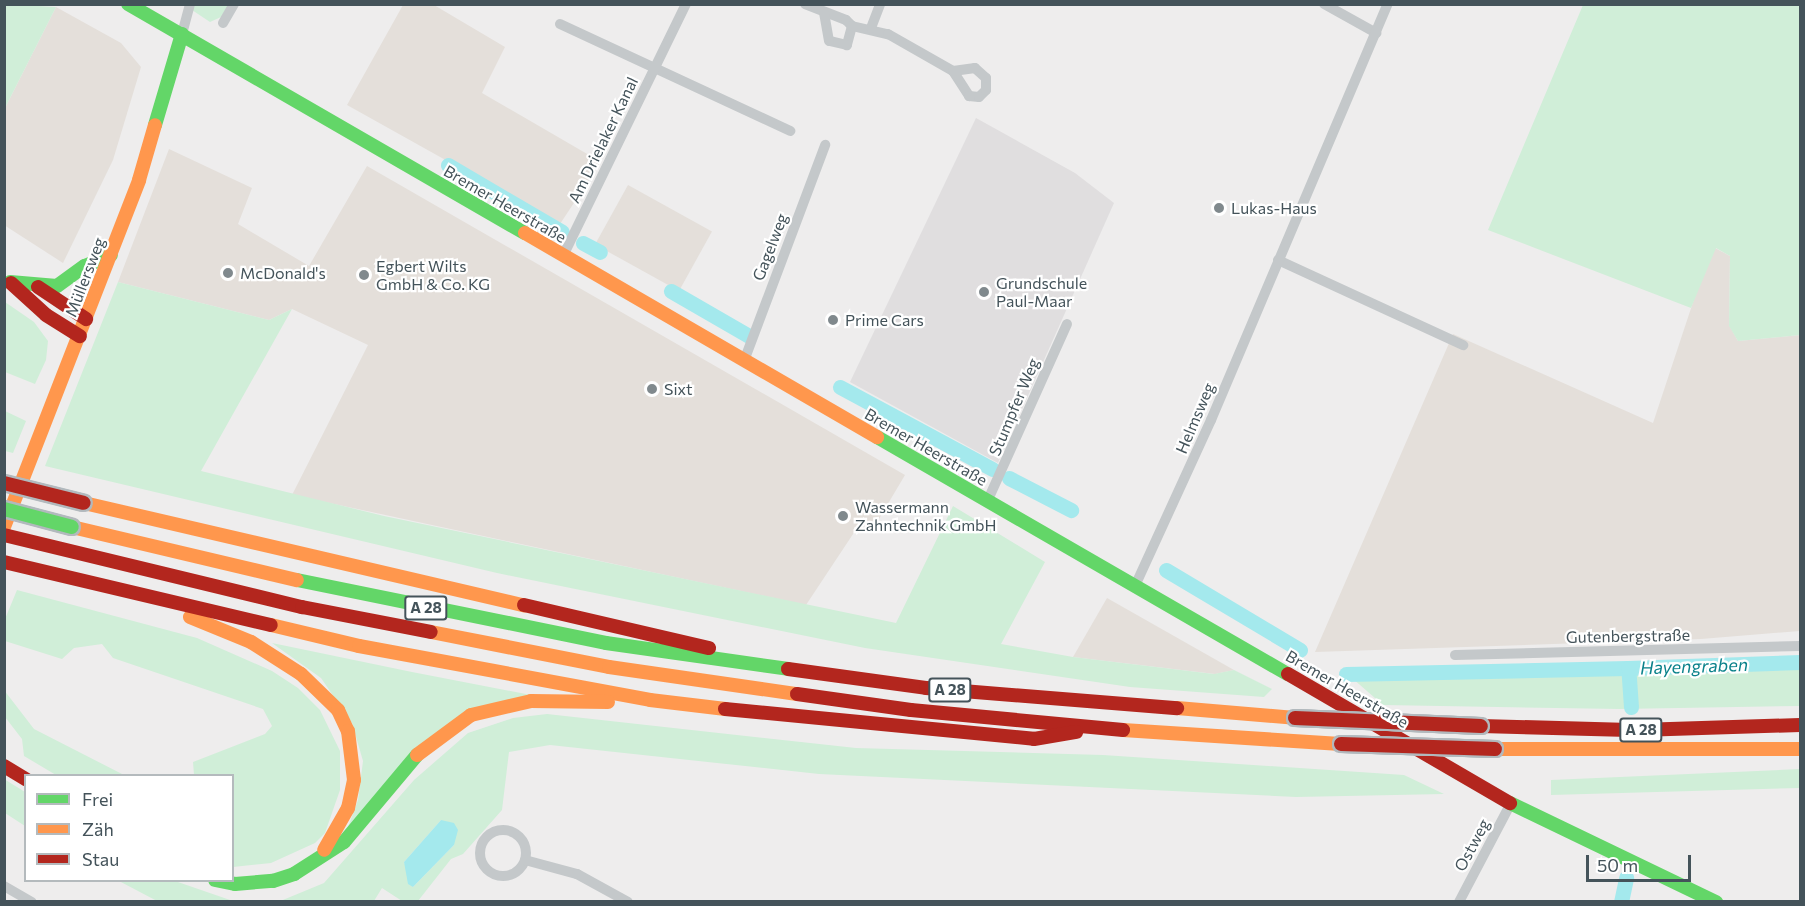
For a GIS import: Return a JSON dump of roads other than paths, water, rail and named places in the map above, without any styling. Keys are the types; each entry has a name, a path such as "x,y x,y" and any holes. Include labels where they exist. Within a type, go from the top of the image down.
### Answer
{"main road":[{"name":"Bremer Heerstraße","path":"128,4 1511,803 1716,902"},
{"name":"Müllersweg","path":"4,527 111,255 182,34"},
{"path":"38,287 68,281 85,266 111,255"},
{"path":"7,280 38,287 87,320"},
{"path":"7,280 46,315 80,336"},
{"path":"4,483 184,529 672,637 784,670"},
{"name":"A 28","path":"4,509 72,527 445,612 606,643 784,670 1117,706 1295,718 1639,730 1800,725"},
{"name":"A 28","path":"4,535 66,552 302,607 609,667 911,710 1098,728 1341,744 1602,752 1800,749"},
{"path":"4,562 153,600 359,646 650,700 808,720 1034,739 1098,728"},
{"path":"153,600 251,642 300,674 338,710 348,731 354,780 348,808 319,858"},
{"path":"225,882 235,884 273,881 319,858 344,842 418,754 446,730 471,715 531,701 650,700"},
{"path":"4,766 24,778"}],"street":[{"path":"182,34 190,4"},
{"path":"223,23 234,4"},
{"name":"Am Drielaker Kanal","path":"563,256 686,4"},
{"path":"805,4 852,26 871,28 953,71"},
{"path":"871,28 880,4"},
{"path":"1324,4 1376,33"},
{"name":"Helmsweg","path":"1135,586 1388,4"},
{"path":"824,12 829,41 838,46 847,45 852,26"},
{"name":"Am Drielaker Kanal","path":"560,24 654,70 790,131"},
{"name":"Gagelweg","path":"744,361 825,145"},
{"path":"1278,260 1463,345"},
{"name":"Stumpfer Weg","path":"987,502 1067,324"},
{"name":"Gutenbergstraße","path":"1455,655 1800,646"},
{"name":"Ostweg","path":"1459,902 1511,803"},
{"path":"496,831 510,831 522,840 525,860 514,873 498,876 485,868 481,846 496,831"},
{"path":"525,860 577,874 628,902"},
{"path":"4,886 32,902"}],"water":[{"path":"441,820 454,823 458,830 454,845 413,887 408,884 404,862"}],"waterway":[{"path":"448,165 562,232"},
{"path":"583,243 600,252"},
{"path":"671,291 749,336"},
{"path":"840,387 992,469"},
{"path":"1009,478 1071,510"},
{"path":"1166,570 1300,650"},
{"name":"Hayengraben","path":"1631,707 1628,668 1800,662"},
{"path":"1346,674 1628,668"},
{"name":"Hayengraben","path":"1621,902 1626,878"}],"place":[{"name":"Lukas-Haus","path":"1219,208"},
{"name":"McDonald's","path":"228,273"},
{"name":"Egbert Wilts GmbH & Co. KG","path":"364,275"},
{"name":"Grundschule Paul-Maar","path":"984,292"},
{"name":"Prime Cars","path":"833,320"},
{"name":"Sixt","path":"652,389"},
{"name":"Wassermann Zahntechnik GmbH","path":"843,516"}]}
